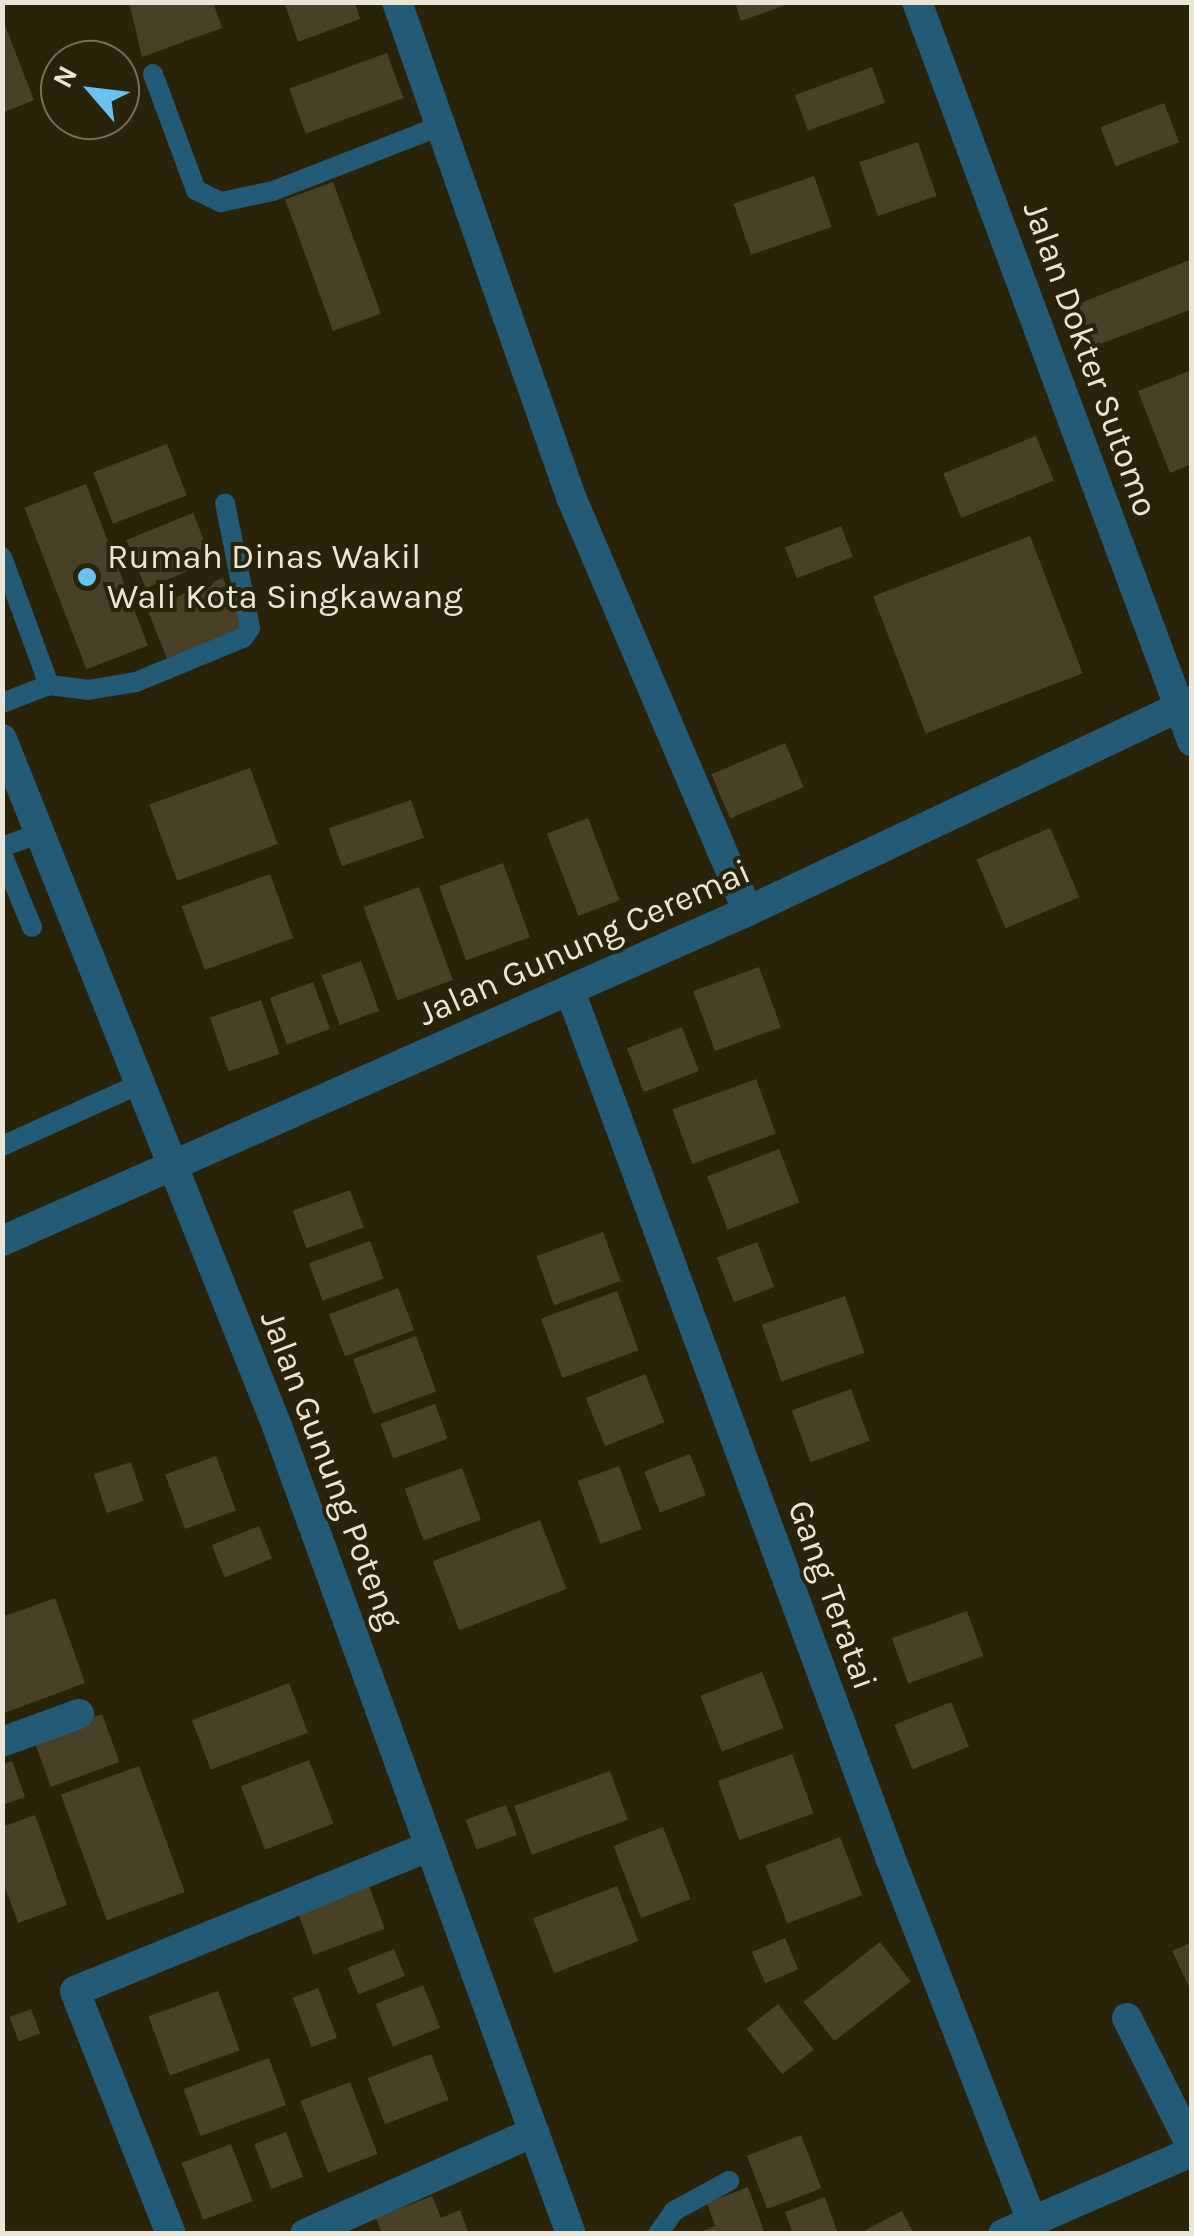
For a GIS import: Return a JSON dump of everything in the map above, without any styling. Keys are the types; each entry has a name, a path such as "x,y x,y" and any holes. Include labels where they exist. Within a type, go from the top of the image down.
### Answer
{"street":[{"path":"397,2 570,498 748,911"},
{"name":"Jalan Dokter Sutomo","path":"917,2 1185,704 1192,741"},
{"name":"Jalan Gunung Ceremai","path":"2,1240 173,1169 748,911 1185,704"},
{"name":"Jalan Gunung Poteng","path":"2,739 278,1426 571,2234"},
{"name":"Gang Teratai","path":"570,991 883,1840 1032,2221"},
{"path":"2,1742 79,1714"},
{"path":"171,2234 75,1992 430,1846"},
{"path":"1003,2234 1192,2150 1127,2018"},
{"path":"305,2234 534,2132"}],"lane":[{"path":"153,74 196,190 221,202 273,192 441,126"},
{"path":"2,703 50,685 88,690 136,682 243,638 250,628 224,503"},
{"path":"2,557 50,685"},
{"path":"32,926 2,850 40,833"},
{"path":"2,1146 139,1084"},
{"path":"658,2234 674,2211 729,2181"}],"building":[{"path":"129,2 213,2 222,28 142,57"},
{"path":"284,2 355,2 360,19 298,42"},
{"path":"735,2 791,2 791,3 741,21"},
{"path":"2,18 34,100 2,113"},
{"path":"387,53 403,98 306,134 289,89"},
{"path":"872,67 885,103 808,131 795,95"},
{"path":"1164,103 1179,142 1116,167 1101,127"},
{"path":"918,142 937,196 878,216 859,162"},
{"path":"814,176 832,227 751,255 734,204"},
{"path":"333,182 381,314 333,331 285,199"},
{"path":"1192,259 1192,309 1095,346 1078,304"},
{"path":"1192,370 1192,464 1170,473 1138,391"},
{"path":"1036,436 1054,481 961,518 943,473"},
{"name":"Rumah Dinas Wakil Wali Kota Singkawang","path":"167,444 187,495 113,524 93,472"},
{"name":"Rumah Dinas Wakil Wali Kota Singkawang","path":"86,484 148,646 86,669 24,508"},
{"name":"Rumah Dinas Wakil Wali Kota Singkawang","path":"193,513 212,561 146,588 126,540"},
{"path":"841,526 853,557 797,578 785,548"},
{"path":"1030,536 1083,673 926,733 873,596"},
{"name":"Rumah Dinas Wakil Wali Kota Singkawang","path":"223,578 243,628 167,659 147,609"},
{"path":"785,743 804,787 730,818 711,774"},
{"path":"250,768 278,844 177,881 149,805"},
{"path":"411,800 424,838 342,866 329,828"},
{"path":"588,818 620,900 578,916 547,834"},
{"path":"1050,828 1079,897 1006,928 976,859"},
{"path":"503,863 530,937 466,960 439,886"},
{"path":"270,874 293,938 205,970 182,906"},
{"path":"419,887 453,980 397,1000 364,907"},
{"path":"361,961 379,1011 340,1025 322,975"},
{"path":"759,967 781,1027 715,1051 693,991"},
{"path":"313,982 330,1029 287,1045 270,998"},
{"path":"261,1000 280,1054 228,1071 210,1018"},
{"path":"682,1027 699,1071 644,1092 627,1048"},
{"path":"756,1079 776,1134 692,1164 672,1109"},
{"path":"779,1149 799,1202 728,1230 707,1177"},
{"path":"350,1190 364,1228 306,1248 293,1211"},
{"path":"603,1232 621,1281 554,1305 536,1256"},
{"path":"370,1241 384,1279 323,1301 309,1263"},
{"path":"757,1242 774,1287 734,1302 717,1257"},
{"path":"398,1288 414,1330 345,1357 329,1315"},
{"path":"617,1291 639,1350 562,1378 541,1319"},
{"path":"845,1296 865,1353 781,1381 762,1325"},
{"path":"416,1336 436,1391 373,1414 353,1359"},
{"path":"645,1374 664,1422 605,1446 586,1398"},
{"path":"851,1389 870,1441 811,1462 792,1411"},
{"path":"435,1404 448,1439 393,1459 380,1424"},
{"path":"690,1454 706,1495 660,1513 644,1472"},
{"path":"216,1456 236,1511 185,1529 165,1474"},
{"path":"131,1462 144,1501 107,1513 94,1474"},
{"path":"619,1466 642,1529 601,1544 578,1481"},
{"path":"462,1468 481,1520 423,1541 405,1489"},
{"path":"540,1520 567,1589 459,1630 433,1561"},
{"path":"259,1526 272,1558 225,1578 212,1545"},
{"path":"55,1598 85,1683 2,1714 2,1617"},
{"path":"967,1611 983,1656 908,1683 892,1638"},
{"path":"762,1672 784,1728 722,1752 700,1696"},
{"path":"289,1683 308,1732 211,1770 192,1720"},
{"path":"951,1702 969,1747 912,1769 894,1725"},
{"path":"102,1714 119,1762 51,1787 33,1739"},
{"path":"792,1754 814,1813 739,1840 718,1781"},
{"path":"309,1760 333,1823 265,1850 241,1786"},
{"path":"12,1761 25,1797 2,1805 2,1765"},
{"path":"139,1766 185,1892 107,1920 61,1794"},
{"path":"610,1771 628,1820 532,1855 514,1806"},
{"path":"506,1805 517,1835 477,1850 466,1820"},
{"path":"35,1815 67,1905 18,1923 2,1879 2,1827"},
{"path":"663,1827 691,1899 641,1918 614,1846"},
{"path":"840,1837 862,1895 788,1924 765,1866"},
{"path":"367,1880 385,1929 313,1955 296,1906"},
{"path":"617,1886 638,1941 554,1973 533,1918"},
{"path":"785,1938 798,1969 765,1983 752,1952"},
{"path":"880,1942 911,1981 834,2041 804,2002"},
{"path":"1192,1942 1192,1993 1172,1951"},
{"path":"394,1949 405,1976 359,1995 348,1968"},
{"path":"423,1985 440,2028 393,2047 376,2004"},
{"path":"318,1988 337,2037 312,2047 293,1998"},
{"path":"218,1991 240,2050 170,2076 148,2016"},
{"path":"778,2004 814,2050 782,2074 746,2029"},
{"path":"31,2009 40,2033 19,2042 10,2017"},
{"path":"431,2054 449,2100 385,2124 368,2078"},
{"path":"269,2058 286,2105 201,2136 183,2089"},
{"path":"350,2082 378,2154 328,2173 301,2101"},
{"path":"286,2132 303,2177 271,2189 254,2144"},
{"path":"801,2135 821,2188 767,2209 747,2156"},
{"path":"231,2144 253,2201 203,2220 182,2163"},
{"path":"748,2187 765,2234 698,2233 715,2226 707,2203"},
{"path":"432,2196 441,2218 460,2210 469,2234 382,2234 376,2218"},
{"path":"825,2197 837,2231 793,2234 785,2212"},
{"path":"902,2211 914,2234 858,2234"}],"place":[{"name":"Rumah Dinas Wakil Wali Kota Singkawang","path":"87,577"}]}
